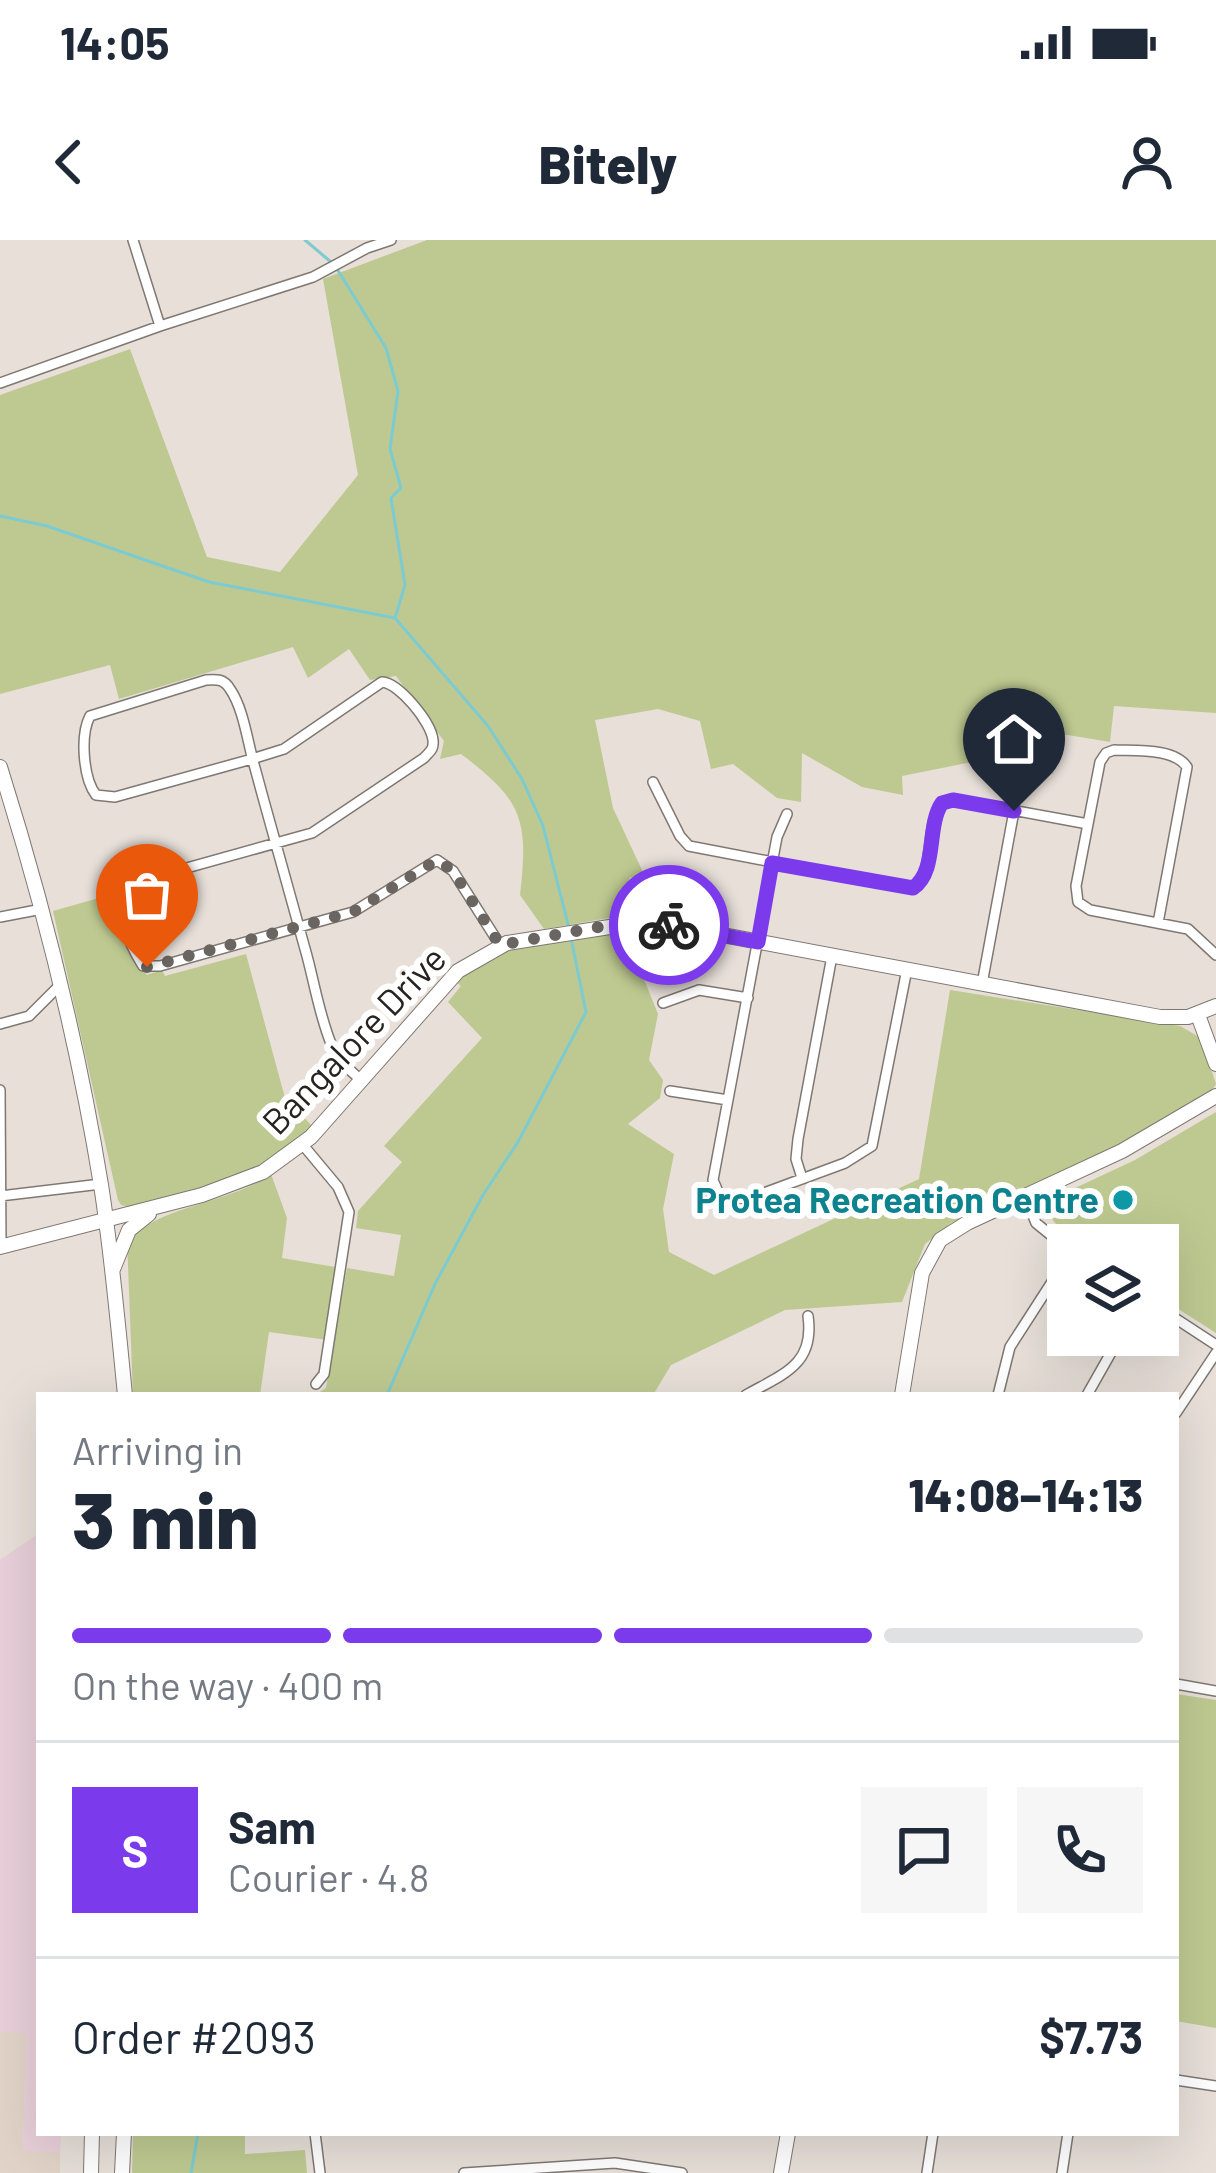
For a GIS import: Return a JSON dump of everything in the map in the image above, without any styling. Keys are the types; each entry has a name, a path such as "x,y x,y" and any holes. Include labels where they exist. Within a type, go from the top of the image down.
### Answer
{"street":[{"path":"134,240 160,326"},
{"path":"0,383 313,277 391,240"},
{"path":"362,1081 331,1045 299,928 275,842 252,758 230,688 220,680 206,680 90,716 85,732 92,791 101,798 116,797 252,758 284,748 382,682 400,689 433,738 433,748 424,758 313,833 275,842 134,883 121,894 122,912 143,965 152,968 299,928 361,909 437,860 453,871 500,945"},
{"path":"1158,923 1186,764 1173,755 1106,753 1100,762 1076,886 1078,902 1090,910 1196,933 1216,955"},
{"path":"0,767 8,818 42,909 101,1184 125,1392"},
{"path":"653,782 689,846 913,888 924,878 935,814 942,803 953,800 1088,824"},
{"path":"982,984 1014,811"},
{"path":"787,814 772,863 713,1180 716,1192 744,1199 861,1156 872,1146 907,969"},
{"path":"0,917 42,909"},
{"name":"Bangalore Drive","path":"0,1247 164,1206 251,1178 303,1145 458,971 500,945 560,932 648,921 1160,1017 1198,1015 1216,1006"},
{"path":"802,1178 796,1147 832,956"},
{"path":"0,1024 29,1016 60,986"},
{"path":"663,1003 699,991 748,998"},
{"path":"1198,1015 1216,1064"},
{"path":"0,1090 0,1247"},
{"path":"670,1091 728,1100"},
{"path":"902,1392 919,1286 930,1252 956,1228 1123,1151 1216,1096"},
{"path":"303,1145 338,1187 349,1211 324,1374 316,1384"},
{"path":"0,1196 101,1184"},
{"path":"1025,1196 1036,1223 1047,1233"},
{"path":"112,1272 128,1230 164,1206"},
{"path":"999,1392 1010,1347 1047,1287"},
{"path":"751,1392 805,1354 811,1339 808,1316"},
{"path":"1179,1322 1216,1349 1179,1408"},
{"path":"1089,1392 1109,1356"},
{"path":"1179,1684 1216,1690"},
{"path":"1179,2080 1216,2086"},
{"path":"91,2173 92,2136"},
{"path":"122,2173 124,2136"},
{"path":"315,2136 320,2173"},
{"path":"781,2173 787,2136"},
{"path":"927,2173 933,2136"},
{"path":"1063,2173 1068,2136"},
{"path":"464,2173 615,2168 682,2173"}],"shaded area":[{"path":"36,1535 36,2136 61,2136 60,2152 23,2151 26,2034 0,2031 0,1560"},
{"path":"0,2031 26,2033 23,2150 60,2152 60,2173 0,2173"}],"green space":[{"path":"427,240 1216,240 1216,713 1114,706 1110,742 1062,734 1053,774 982,760 902,776 903,795 862,787 802,753 801,802 777,798 733,764 711,769 700,721 658,709 595,720 613,808 648,883 630,877 621,916 544,929 520,895 521,829 509,799 461,754 440,759 444,741 396,676 370,680 349,649 308,678 293,647 119,699 110,665 0,694 0,395 130,349 207,557 280,572 358,475 323,279"},
{"path":"113,894 137,964 147,975 162,970 165,976 246,954 285,1098 313,1127 258,1168 235,1179 129,1207 118,1200 53,911"},
{"path":"587,935 626,935 658,1014 649,1060 663,1080 660,1098 628,1124 674,1154 663,1209 669,1252 714,1275 919,1179 950,990 1180,1026 1201,1038 1216,1084 1202,1098 1137,1137 951,1223 925,1244 902,1302 785,1310 671,1365 655,1392 320,1392 326,1388 347,1268 394,1276 401,1235 356,1228 358,1211 402,1162 384,1146 482,1038 448,1002 461,986 456,982 505,948"},
{"path":"1216,1112 1216,1333 1179,1309 1179,1224 1057,1224 1043,1203 1135,1160"},
{"path":"271,1174 287,1218 282,1258 335,1267 328,1340 269,1332 260,1392 133,1392 127,1240 160,1218"},
{"path":"1179,1694 1216,1700 1216,2028 1179,2022"},
{"path":"133,2136 245,2136 245,2154 305,2150 307,2173 132,2173"}],"waterway":[{"path":"305,240 331,262"},
{"path":"337,269 386,348 398,391 390,449 401,488 391,498 405,585 395,618"},
{"path":"0,516 47,526 209,582 395,618 488,726 522,779 543,826 569,928"},
{"path":"388,1392 435,1284 518,1142 586,1012 571,938"},
{"path":"191,2173 197,2136"}],"way so far":[{"path":"147,967 353,912 437,860 453,871 500,945 626,922 669,925"}],"place":[{"name":"Protea Recreation Centre","path":"1123,1200"}],"route":[{"path":"669,925 758,942 772,863 913,888 924,878 935,814 942,803 953,800 1014,811"}]}
